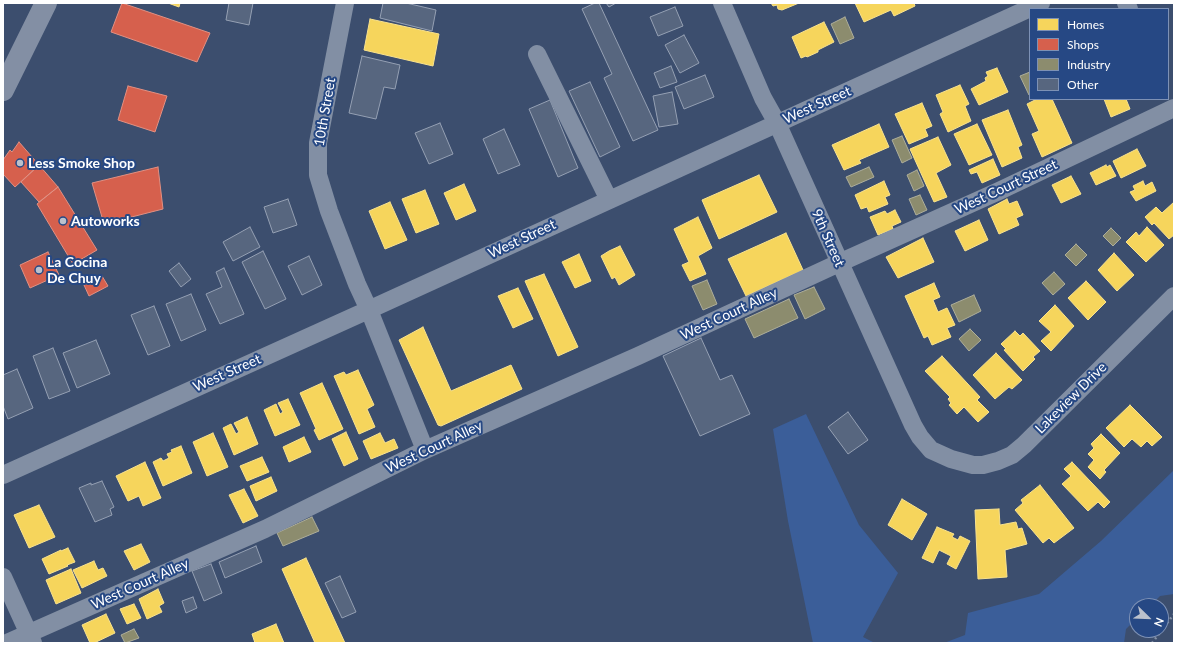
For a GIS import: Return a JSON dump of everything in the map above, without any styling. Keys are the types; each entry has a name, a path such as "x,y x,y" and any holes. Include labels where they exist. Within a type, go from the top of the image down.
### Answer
{"highway":[{"path":"3,90 46,3"}],"street":[{"name":"10th Street","path":"345,3 318,143 318,175 329,211 357,284 369,310 425,450"},
{"name":"9th Street","path":"722,3 763,98 777,123 913,425 920,437 931,450 951,459"},
{"name":"West Street","path":"1030,8 1041,3"},
{"name":"West Street","path":"3,475 369,310 1029,8"},
{"path":"537,54 609,200"},
{"name":"West Court Street","path":"839,263 999,192 1172,108"},
{"name":"West Court Alley","path":"31,638 265,529 425,450 638,356 839,263"},
{"name":"Lakeview Drive","path":"951,459 972,465 983,465 1012,455 1024,445 1174,296"},
{"path":"3,577 31,638 7,643"}],"path":[{"path":"1152,643 1174,614"}],"shaded area":[{"path":"806,414 859,525 898,573 863,637 875,643 813,643 788,521 773,429"},
{"path":"1174,470 1174,594 1160,596 1158,598 1129,598 1129,626 1126,629 1124,643 944,643 965,635 968,613 1039,594 1101,541"}],"building: Homes":[{"path":"168,3 180,3 179,7"},
{"path":"771,3 799,3 782,10 778,9 777,5 773,6"},
{"path":"855,3 914,3 915,6 894,16 891,10 864,22"},
{"path":"370,19 439,34 433,66 364,50"},
{"path":"824,22 834,42 818,50 818,52 801,58 792,37"},
{"path":"997,68 1008,92 979,105 971,89 986,81 985,78 988,76 986,72"},
{"path":"960,85 969,104 965,106 971,121 948,132 940,114 943,112 936,95"},
{"path":"1035,100 1052,100 1072,143 1042,157 1032,134 1039,131 1027,104"},
{"path":"1104,100 1126,100 1130,109 1111,117"},
{"path":"922,103 932,126 925,129 928,136 909,144 895,114"},
{"path":"1008,110 1022,145 1018,147 1022,158 1002,167 982,120"},
{"path":"879,124 889,147 859,160 861,163 844,170 832,145"},
{"path":"977,124 992,155 969,165 954,134"},
{"path":"938,137 951,165 936,173 947,197 934,202 910,149"},
{"path":"1137,149 1146,166 1121,178 1113,161"},
{"path":"993,159 1000,175 982,183 977,172 971,174 969,170"},
{"path":"1106,165 1107,167 1110,165 1116,176 1096,185 1090,173"},
{"path":"759,175 777,212 719,239 702,200"},
{"path":"1071,176 1081,194 1061,203 1052,185"},
{"path":"884,181 890,195 885,197 888,204 869,212 867,207 861,209 855,195"},
{"path":"1143,181 1145,186 1152,182 1156,191 1136,201 1130,192 1135,190 1133,186"},
{"path":"464,184 476,211 456,220 444,193"},
{"path":"425,190 439,224 416,233 402,199"},
{"path":"1007,199 1009,204 1017,201 1023,215 1016,218 1019,225 999,234 988,209"},
{"path":"390,202 407,240 385,249 369,211"},
{"path":"1174,202 1174,235 1169,239 1154,223 1152,225 1145,217 1156,207 1162,213"},
{"path":"895,210 901,222 892,226 893,229 878,235 870,217 885,211 887,214"},
{"path":"698,217 712,248 698,256 706,274 690,281 682,265 689,262 674,229"},
{"path":"979,220 988,240 965,251 955,231"},
{"path":"1147,227 1164,245 1146,262 1126,242 1136,232 1139,236"},
{"path":"786,233 803,270 746,296 728,259"},
{"path":"923,238 934,262 898,278 886,257"},
{"path":"620,246 635,275 619,285 615,277 612,279 601,256"},
{"path":"1114,253 1134,275 1117,291 1098,270"},
{"path":"579,254 591,281 575,288 562,262"},
{"path":"544,274 578,347 558,356 525,281"},
{"path":"1086,281 1106,302 1088,320 1068,298"},
{"path":"934,283 940,297 933,300 938,312 947,308 955,325 947,328 951,337 932,345 928,336 924,338 905,296"},
{"path":"518,288 533,319 513,328 498,296"},
{"path":"1055,305 1074,326 1051,351 1041,341 1051,332 1039,321"},
{"path":"423,327 451,391 511,365 522,389 441,426 438,425 399,340"},
{"path":"1015,331 1020,336 1023,333 1040,351 1033,357 1035,359 1023,371 1004,350 1006,349 1001,344"},
{"path":"996,353 1022,380 1012,389 1009,387 995,399 973,375"},
{"path":"942,356 980,397 977,400 989,412 978,422 964,407 957,414 949,405 951,403 948,399 950,397 925,371"},
{"path":"358,370 374,405 367,409 375,427 359,434 334,376 344,372 346,375"},
{"path":"322,383 343,429 319,440 314,430 316,429 300,393"},
{"path":"288,399 300,425 275,436 264,410 276,404 280,414 283,412 278,403"},
{"path":"1130,405 1162,437 1152,446 1147,441 1141,447 1132,439 1124,447 1106,428"},
{"path":"247,417 258,444 234,455 223,428 231,424 236,434 239,432 234,423"},
{"path":"346,432 358,459 344,466 332,439"},
{"path":"213,433 228,467 207,476 193,442"},
{"path":"380,433 385,443 394,439 398,448 371,459 363,441"},
{"path":"1101,434 1120,453 1104,470 1106,472 1100,479 1088,467 1094,460 1088,454 1094,448 1091,444"},
{"path":"304,437 311,452 289,462 283,447"},
{"path":"181,446 192,473 163,486 153,462 161,458 163,461 169,458 167,454 172,452 171,450"},
{"path":"262,457 269,472 247,481 240,466"},
{"path":"145,462 161,498 143,506 139,496 128,501 116,476"},
{"path":"1072,462 1110,502 1104,508 1098,502 1088,511 1062,484 1071,476 1064,469"},
{"path":"271,477 277,491 256,501 250,486"},
{"path":"1040,485 1074,528 1054,543 1049,538 1043,543 1015,510 1023,503 1021,500"},
{"path":"244,489 258,516 243,523 229,495"},
{"path":"902,499 927,514 912,540 888,525"},
{"path":"39,505 55,537 29,548 14,515"},
{"path":"999,509 1000,525 1016,522 1018,529 1022,528 1027,544 1005,550 1007,577 978,579 975,510"},
{"path":"937,527 954,534 952,537 958,540 960,536 970,541 956,569 947,564 951,556 939,550 933,563 922,558"},
{"path":"141,544 150,562 134,570 124,551"},
{"path":"68,548 75,562 49,574 42,559"},
{"path":"306,558 345,643 315,643 282,569"},
{"path":"94,561 98,570 103,568 107,576 82,588 73,570"},
{"path":"71,569 81,593 56,604 46,580"},
{"path":"158,589 164,603 159,606 162,612 147,619 139,599"},
{"path":"134,604 141,618 127,624 120,609"},
{"path":"106,614 115,633 94,643 90,643 82,625"},
{"path":"276,624 284,643 255,643 252,634"}],"building: Shops":[{"path":"122,3 210,33 197,62 111,32"},
{"path":"128,86 167,96 155,132 118,120"},
{"name":"Less Smoke Shop","path":"19,142 39,165 15,187 3,174 3,160 10,150 12,152"},
{"path":"39,165 58,187 39,202 21,182"},
{"path":"158,167 163,209 104,224 92,183"},
{"name":"Autoworks","path":"58,187 97,250 73,264 37,204"},
{"name":"La Cocina De Chuy","path":"48,252 59,275 30,288 20,265"},
{"path":"102,276 108,286 89,296 84,285"}],"building: Industry":[{"path":"845,17 854,38 840,44 831,24"},
{"path":"1029,72 1029,95 1020,76"},
{"path":"902,136 912,158 902,163 892,140"},
{"path":"869,167 874,177 851,187 846,177"},
{"path":"917,170 924,186 914,191 907,175"},
{"path":"920,195 927,210 916,215 909,199"},
{"path":"1111,228 1121,238 1113,246 1103,236"},
{"path":"1076,244 1087,255 1076,266 1065,255"},
{"path":"1054,272 1065,284 1053,295 1042,283"},
{"path":"707,280 717,304 703,310 692,286"},
{"path":"814,287 825,309 805,319 794,295"},
{"path":"974,295 981,311 959,322 951,305"},
{"path":"789,299 798,318 754,338 745,319"},
{"path":"970,329 981,340 969,351 959,339"},
{"path":"312,517 319,531 283,546 277,533"},
{"path":"134,629 139,638 125,643 121,635"}],"building: Other":[{"path":"229,3 253,3 249,25 226,20"},
{"path":"383,3 406,3 436,10 432,31 380,18"},
{"path":"595,3 599,3 658,130 633,141 604,78 612,74 582,9"},
{"path":"606,3 616,3 609,7"},
{"path":"675,7 683,26 658,36 650,17"},
{"path":"684,35 699,63 680,73 665,45"},
{"path":"362,56 400,65 395,89 384,87 376,119 349,113"},
{"path":"671,66 677,82 660,88 654,73"},
{"path":"705,75 714,97 684,109 675,87"},
{"path":"590,82 620,147 600,157 569,91"},
{"path":"672,92 678,124 659,127 653,96"},
{"path":"550,100 578,168 558,177 529,109"},
{"path":"440,123 453,154 429,164 415,133"},
{"path":"504,129 520,165 498,174 483,139"},
{"path":"288,199 297,225 273,233 264,207"},
{"path":"250,227 260,247 233,261 223,242"},
{"path":"263,251 286,299 265,309 242,262"},
{"path":"309,256 322,285 302,295 288,266"},
{"path":"179,263 191,279 181,287 169,271"},
{"path":"224,268 244,314 220,324 206,294 222,287 216,272"},
{"path":"191,294 206,330 181,341 166,304"},
{"path":"154,306 170,346 148,355 131,315"},
{"path":"701,338 720,380 732,375 750,414 700,436 663,356"},
{"path":"96,340 110,374 77,388 63,353"},
{"path":"53,348 70,391 49,399 33,356"},
{"path":"17,369 33,408 8,419 3,406 3,375"},
{"path":"848,412 868,440 848,454 828,427"},
{"path":"102,481 114,507 110,509 112,515 95,522 79,488 91,483 91,485"},
{"path":"256,546 262,562 225,578 219,562"},
{"path":"211,564 222,593 204,601 192,571"},
{"path":"340,576 356,612 342,618 325,583"},
{"path":"193,597 197,608 186,613 182,601"}],"place":[{"name":"Less Smoke Shop","path":"20,163"},
{"name":"Autoworks","path":"63,221"},
{"name":"La Cocina De Chuy","path":"39,270"}]}
